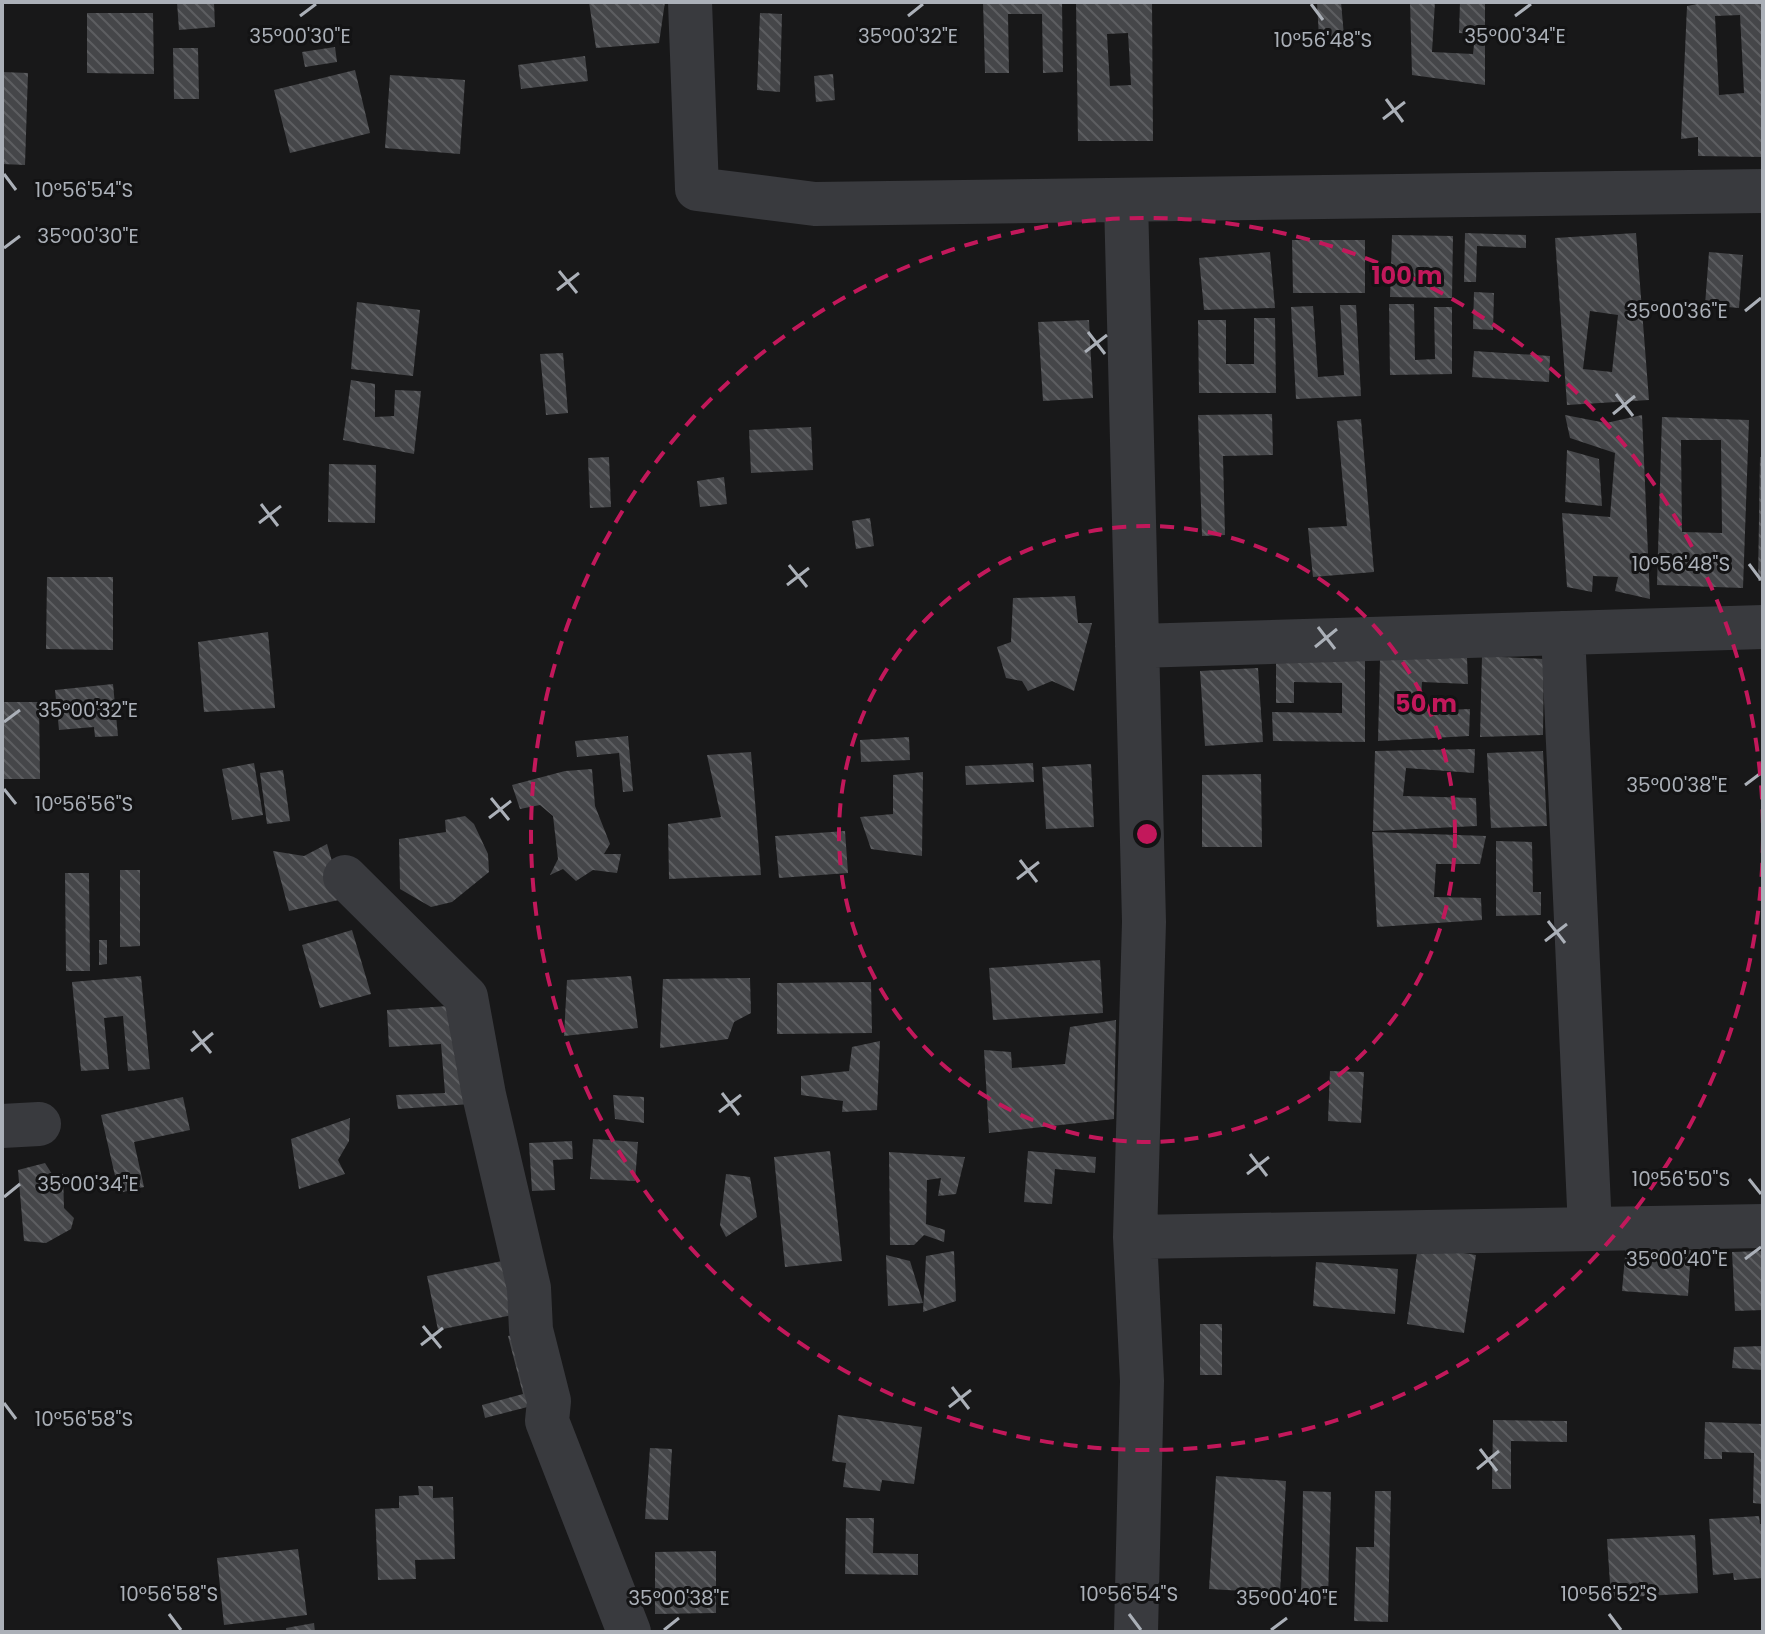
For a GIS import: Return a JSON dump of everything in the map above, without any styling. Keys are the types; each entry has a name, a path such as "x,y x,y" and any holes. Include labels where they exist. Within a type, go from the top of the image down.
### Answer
{"street":[{"path":"690,2 697,189 815,204 1763,191"},
{"path":"1126,200 1144,922 1135,1237 1142,1381 1136,1632"},
{"path":"1137,646 1763,627"},
{"path":"1563,633 1590,1229"},
{"path":"345,877 466,997 484,1095 529,1288 531,1330 549,1401 547,1421 629,1632"},
{"path":"1135,1237 1763,1226"}],"building":[{"path":"177,2 214,2 215,27 179,30"},
{"path":"589,2 665,2 659,43 596,48"},
{"path":"983,2 1062,2 1063,72 1043,73 1042,14 1008,14 1009,73 985,73"},
{"path":"1076,2 1152,2 1153,141 1078,141","holes":["1128,33 1131,85 1110,86 1107,34"]},
{"path":"1317,2 1341,2 1344,36 1319,38"},
{"path":"1410,2 1435,2 1432,52 1473,54 1475,34 1459,33 1460,2 1485,2 1485,85 1412,75"},
{"path":"1708,2 1763,2 1763,157 1698,156 1698,137 1681,139 1687,6","holes":["1740,15 1744,93 1719,95 1715,16"]},
{"path":"87,13 153,13 154,74 87,73"},
{"path":"760,13 782,14 780,92 757,90"},
{"path":"335,47 337,62 305,67 302,52"},
{"path":"173,48 198,48 199,99 174,99"},
{"path":"585,56 588,81 521,89 518,65"},
{"path":"355,70 370,133 290,153 274,90"},
{"path":"2,72 28,73 25,165 2,164"},
{"path":"833,74 835,100 816,102 814,76"},
{"path":"390,75 465,80 460,154 385,148"},
{"path":"1465,233 1526,235 1526,248 1477,246 1476,282 1464,282"},
{"path":"1636,233 1649,400 1567,405 1555,238","holes":["1590,311 1618,315 1612,372 1583,369"]},
{"path":"1392,235 1453,236 1452,298 1390,297"},
{"path":"1292,240 1365,240 1365,293 1293,293"},
{"path":"1270,252 1275,308 1204,310 1199,258"},
{"path":"1709,252 1743,255 1739,308 1705,305"},
{"path":"1474,292 1494,293 1493,330 1473,329"},
{"path":"357,302 420,310 413,376 351,369"},
{"path":"1389,304 1414,304 1415,360 1435,359 1434,307 1452,307 1452,374 1390,375"},
{"path":"1340,305 1356,305 1361,396 1296,399 1291,307 1313,306 1318,377 1344,375"},
{"path":"1254,318 1275,318 1276,393 1199,393 1198,320 1226,320 1226,364 1254,364"},
{"path":"1089,320 1093,398 1043,401 1038,322"},
{"path":"1474,351 1550,356 1549,382 1472,377"},
{"path":"563,353 568,413 546,415 540,354"},
{"path":"351,380 375,384 375,417 394,416 395,390 421,391 414,454 343,440"},
{"path":"1272,414 1273,455 1223,456 1225,535 1202,536 1198,415"},
{"path":"1565,415 1606,423 1642,415 1650,599 1615,591 1618,577 1593,576 1592,592 1567,587 1562,513 1610,517 1615,453 1570,438"},
{"path":"1662,417 1749,420 1743,588 1657,585","holes":["1681,440 1721,440 1722,533 1682,532"]},
{"path":"1361,419 1374,572 1313,577 1308,528 1347,526 1337,421"},
{"path":"811,427 813,470 751,473 749,430"},
{"path":"1567,450 1599,459 1602,506 1565,502"},
{"path":"609,457 611,507 590,508 588,458"},
{"path":"1760,457 1763,457 1763,581 1758,581"},
{"path":"329,464 376,465 375,523 328,522"},
{"path":"724,477 727,504 700,507 697,481"},
{"path":"870,518 874,546 856,549 852,521"},
{"path":"47,577 113,577 113,650 46,649"},
{"path":"1075,596 1078,623 1092,623 1074,691 1052,681 1028,691 1022,681 1006,678 997,647 1011,642 1013,598"},
{"path":"268,632 275,708 204,712 198,642"},
{"path":"1482,656 1544,659 1543,735 1480,737"},
{"path":"1467,657 1468,684 1422,682 1420,711 1470,709 1469,736 1378,741 1380,660"},
{"path":"1276,658 1365,659 1365,742 1273,741 1272,712 1342,713 1342,683 1294,682 1294,703 1276,703"},
{"path":"1258,668 1263,742 1205,746 1200,671"},
{"path":"113,684 118,736 95,737 94,727 59,730 55,690"},
{"path":"2,702 39,702 40,779 2,779"},
{"path":"628,736 633,791 623,792 619,753 577,757 575,741"},
{"path":"909,737 910,760 861,762 860,740"},
{"path":"1475,749 1474,773 1406,768 1403,796 1476,798 1477,826 1373,831 1375,751"},
{"path":"1543,751 1547,826 1491,828 1487,753"},
{"path":"751,752 761,875 669,879 668,824 721,817 707,755"},
{"path":"254,763 263,815 232,820 222,769"},
{"path":"1033,763 1034,782 966,785 965,766"},
{"path":"1091,764 1094,827 1046,829 1042,767"},
{"path":"592,769 595,806 610,844 604,854 621,854 617,873 593,870 576,881 563,869 550,875 558,859 553,816 540,805 520,809 512,785 565,771"},
{"path":"283,770 290,821 267,824 260,773"},
{"path":"923,772 922,856 871,849 860,817 893,814 893,775"},
{"path":"1261,774 1262,847 1202,847 1202,775"},
{"path":"465,816 474,824 488,854 489,872 452,902 431,907 400,889 399,839 446,832 445,820"},
{"path":"845,831 848,873 779,878 775,836"},
{"path":"1372,832 1486,836 1480,864 1436,864 1434,897 1481,898 1482,920 1377,927"},
{"path":"1496,841 1532,842 1533,892 1541,892 1541,915 1496,916"},
{"path":"327,844 343,899 289,911 273,851 304,856"},
{"path":"120,870 140,870 140,946 120,947"},
{"path":"65,873 89,873 90,971 66,971"},
{"path":"352,930 371,994 320,1008 302,945"},
{"path":"99,940 107,940 107,964 99,965"},
{"path":"1100,960 1103,1013 993,1020 989,968"},
{"path":"141,976 150,1069 128,1071 123,1016 104,1018 109,1069 81,1071 72,982"},
{"path":"631,976 638,1028 564,1036 567,980"},
{"path":"750,978 751,1013 734,1022 728,1039 660,1048 663,979"},
{"path":"871,982 872,1033 777,1034 777,983"},
{"path":"464,1005 471,1104 398,1109 396,1095 445,1093 441,1044 389,1047 387,1010"},
{"path":"1116,1020 1114,1119 989,1133 984,1050 1011,1052 1012,1068 1065,1064 1070,1027"},
{"path":"880,1041 877,1110 842,1112 843,1101 801,1095 801,1076 849,1071 852,1047"},
{"path":"1330,1071 1364,1072 1361,1123 1328,1121"},
{"path":"613,1095 644,1097 644,1123 615,1119"},
{"path":"183,1097 190,1130 134,1142 144,1187 119,1193 101,1115"},
{"path":"350,1118 349,1141 338,1160 345,1174 299,1189 291,1139"},
{"path":"593,1139 638,1142 635,1181 590,1179"},
{"path":"572,1141 573,1159 553,1160 555,1190 532,1191 529,1143"},
{"path":"830,1151 842,1261 785,1267 774,1157"},
{"path":"1028,1151 1096,1157 1095,1173 1055,1169 1052,1204 1024,1202"},
{"path":"889,1152 965,1157 956,1194 938,1196 941,1178 927,1180 926,1224 945,1230 944,1242 924,1235 914,1245 890,1245"},
{"path":"45,1163 52,1174 63,1174 64,1208 74,1218 71,1229 46,1243 24,1241 18,1170"},
{"path":"726,1174 750,1177 757,1217 726,1237 720,1225"},
{"path":"1626,1245 1691,1250 1688,1296 1622,1291"},
{"path":"1418,1246 1476,1255 1464,1333 1407,1324"},
{"path":"954,1251 956,1301 923,1312 926,1256"},
{"path":"1763,1251 1763,1310 1735,1311 1732,1252"},
{"path":"886,1255 910,1261 923,1303 888,1306"},
{"path":"512,1259 523,1313 438,1330 427,1276"},
{"path":"1316,1262 1398,1269 1395,1314 1313,1306"},
{"path":"1200,1324 1222,1324 1222,1375 1200,1375"},
{"path":"528,1331 547,1402 485,1418 482,1405 523,1394 508,1336"},
{"path":"1763,1346 1763,1370 1732,1368 1734,1347"},
{"path":"838,1415 922,1427 914,1484 882,1480 880,1491 843,1487 846,1463 832,1461"},
{"path":"1493,1420 1567,1421 1567,1442 1511,1441 1511,1489 1492,1489"},
{"path":"1705,1422 1763,1424 1763,1504 1753,1503 1754,1453 1722,1452 1722,1459 1704,1459"},
{"path":"650,1448 672,1449 668,1520 645,1519"},
{"path":"1216,1476 1286,1481 1280,1593 1209,1589"},
{"path":"418,1486 433,1486 433,1498 453,1497 455,1559 415,1560 416,1579 378,1580 375,1509 399,1508 399,1496 419,1495"},
{"path":"1303,1491 1331,1492 1328,1599 1301,1598"},
{"path":"1375,1491 1391,1491 1388,1622 1354,1621 1356,1547 1374,1547"},
{"path":"1759,1516 1760,1524 1763,1524 1763,1578 1734,1580 1733,1573 1713,1575 1709,1519"},
{"path":"846,1518 874,1518 873,1553 918,1554 918,1575 845,1574"},
{"path":"1695,1535 1698,1593 1611,1598 1607,1539"},
{"path":"298,1549 307,1615 224,1625 217,1558"},
{"path":"716,1551 716,1613 655,1614 655,1552"},
{"path":"314,1623 315,1632 287,1632 286,1628"}]}
